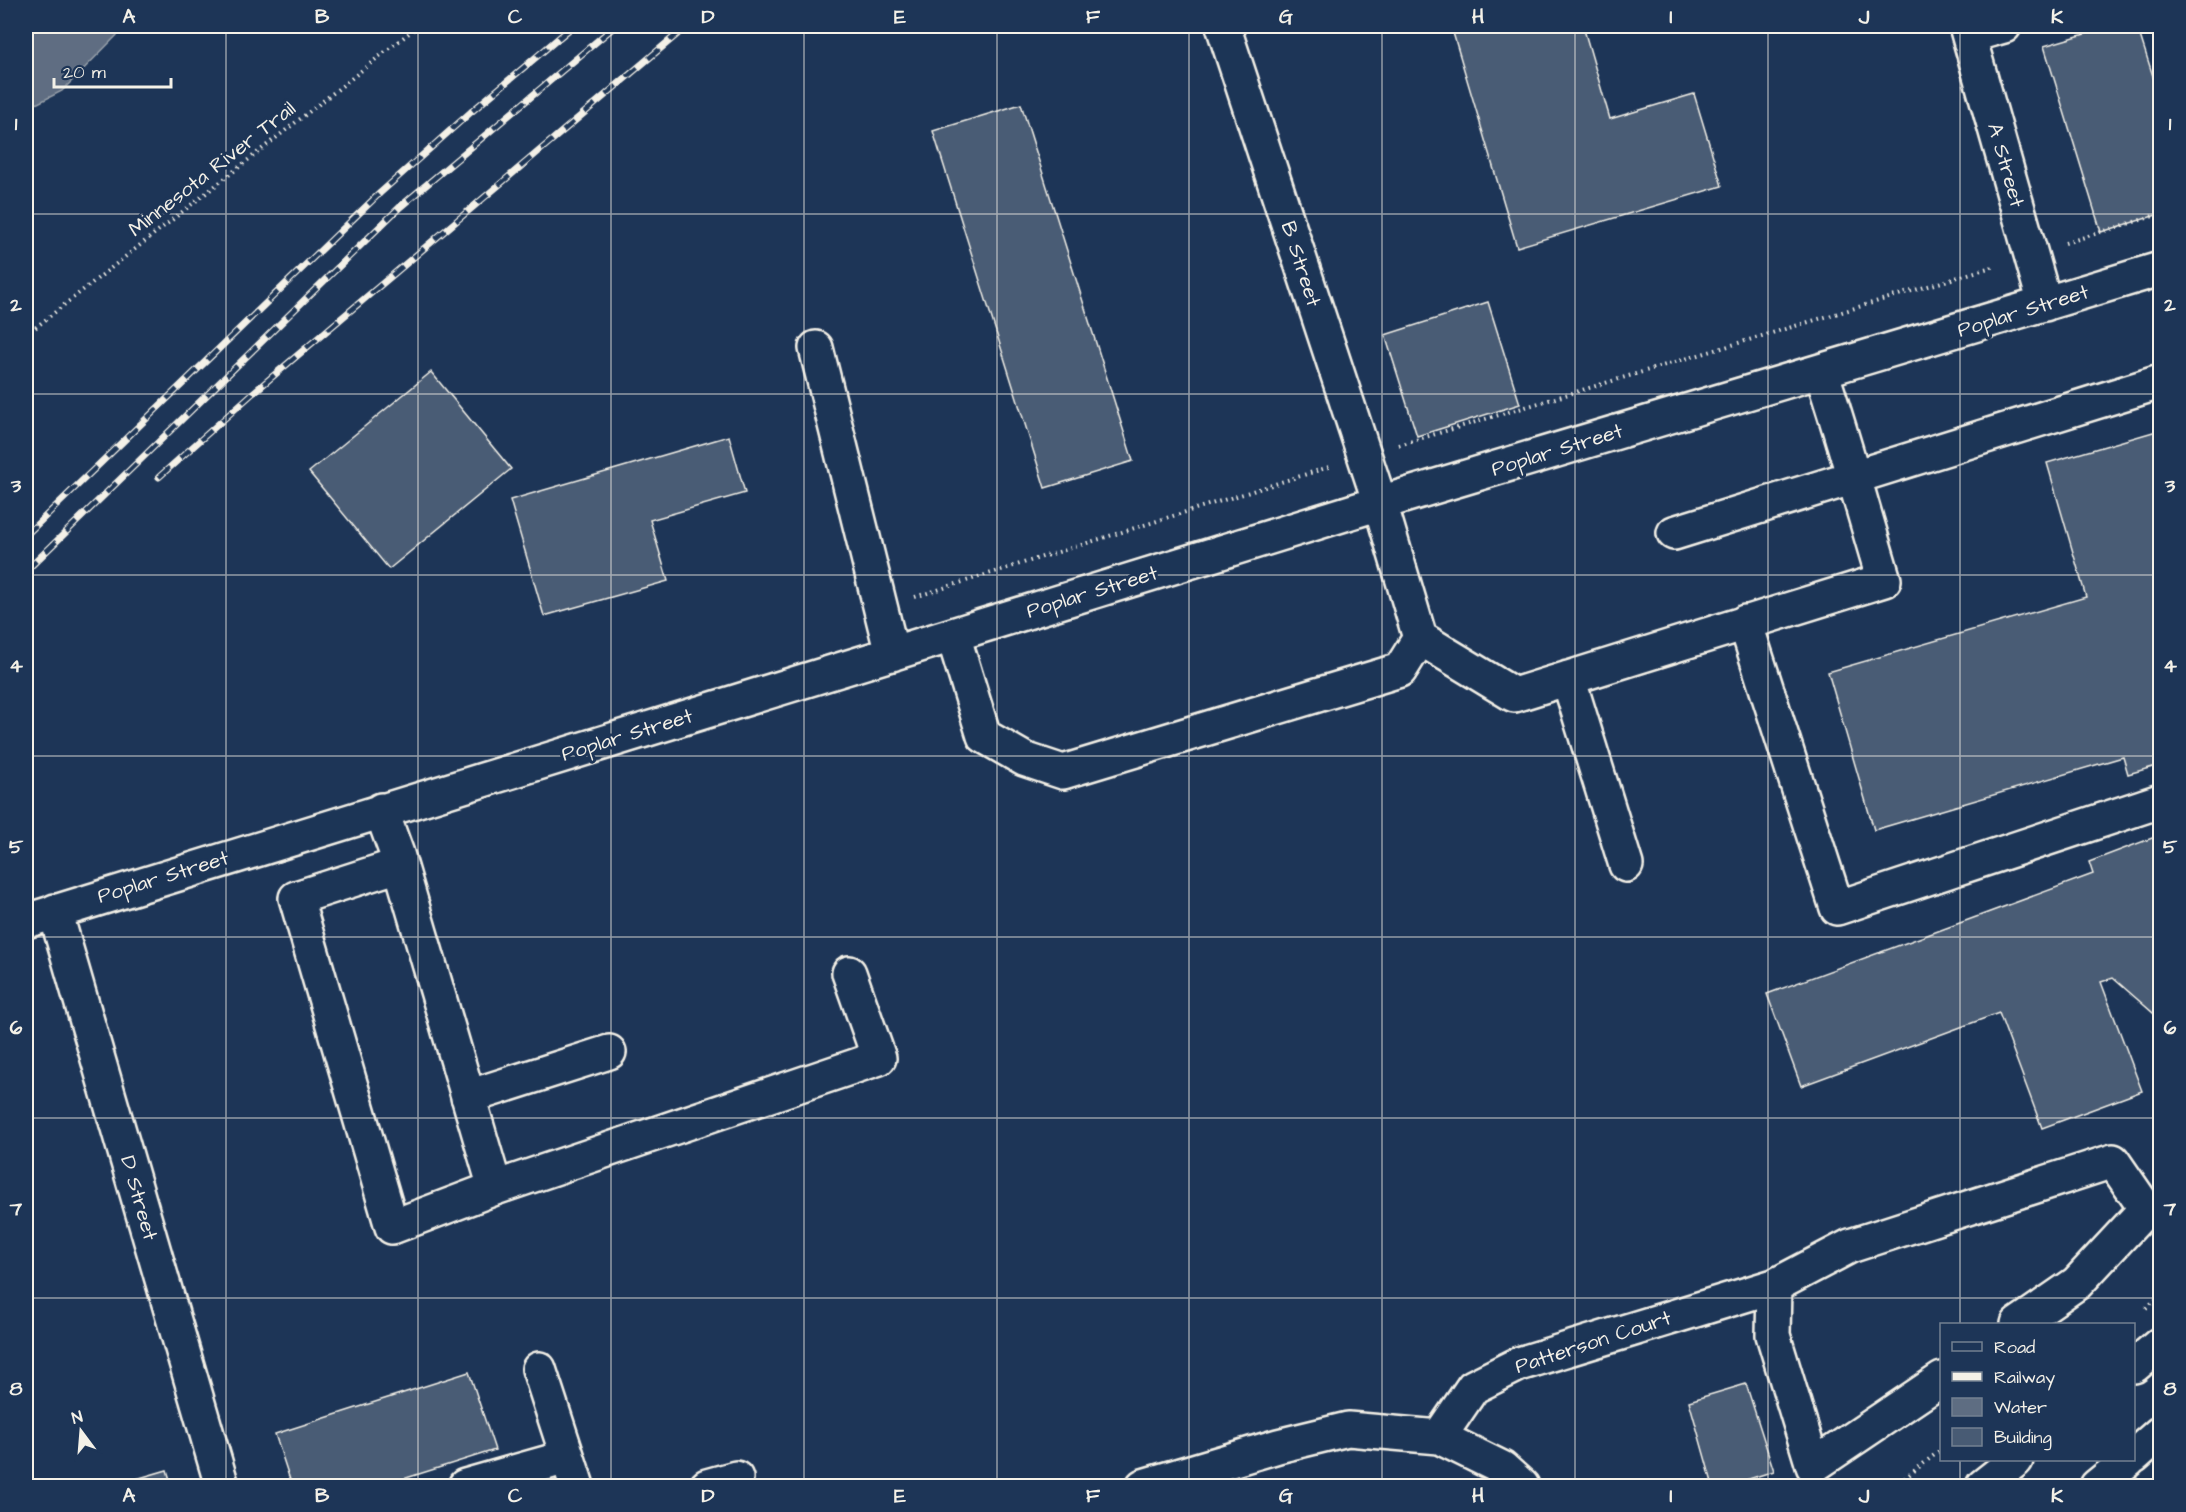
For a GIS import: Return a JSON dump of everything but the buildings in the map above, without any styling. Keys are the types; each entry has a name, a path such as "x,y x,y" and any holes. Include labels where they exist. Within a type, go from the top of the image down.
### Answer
{"street":[{"name":"B Street","path":"1223,26 1380,503 1420,638"},
{"path":"1967,31 2004,26"},
{"name":"A Street","path":"1967,31 2045,304"},
{"name":"Poplar Street","path":"40,916 1380,503 2160,269"},
{"path":"816,348 892,654"},
{"path":"953,634 984,736 1023,759 1064,772 1400,670 1420,638 1514,695 1884,580 1821,371"},
{"path":"1674,533 2160,382"},
{"path":"1745,622 1837,908 2160,801"},
{"path":"1568,678 1626,865"},
{"path":"381,810 495,1188"},
{"path":"399,865 296,898 392,1227 495,1188 879,1058 849,973"},
{"name":"D Street","path":"40,916 222,1486"},
{"path":"468,1097 609,1052"},
{"name":"Patterson Court","path":"1439,1437 1473,1387 1519,1364 1774,1286 1850,1245 2113,1161 2146,1209 2077,1282 2019,1323"},
{"path":"1774,1286 1773,1335 1813,1466 1940,1380"},
{"path":"2135,1363 2160,1344"},
{"path":"465,1486 572,1472 539,1369"},
{"path":"1143,1486 1278,1446 1348,1429 1439,1437 1502,1468 1521,1486"},
{"path":"2135,1454 2160,1433"},
{"path":"1983,1486 2015,1461"},
{"path":"2097,1486 2128,1461"}],"path":[{"name":"Minnesota River Trail","path":"26,335 418,26"},
{"path":"880,608 1364,455 1976,272 2160,214"},
{"path":"1894,1486 1940,1450"}],"water":[{"path":"26,26 126,26 62,91 26,109"}],"railway":[{"path":"26,535 380,193 573,26"},
{"path":"26,571 400,207 615,26"},
{"path":"159,477 253,393 687,26"}]}
